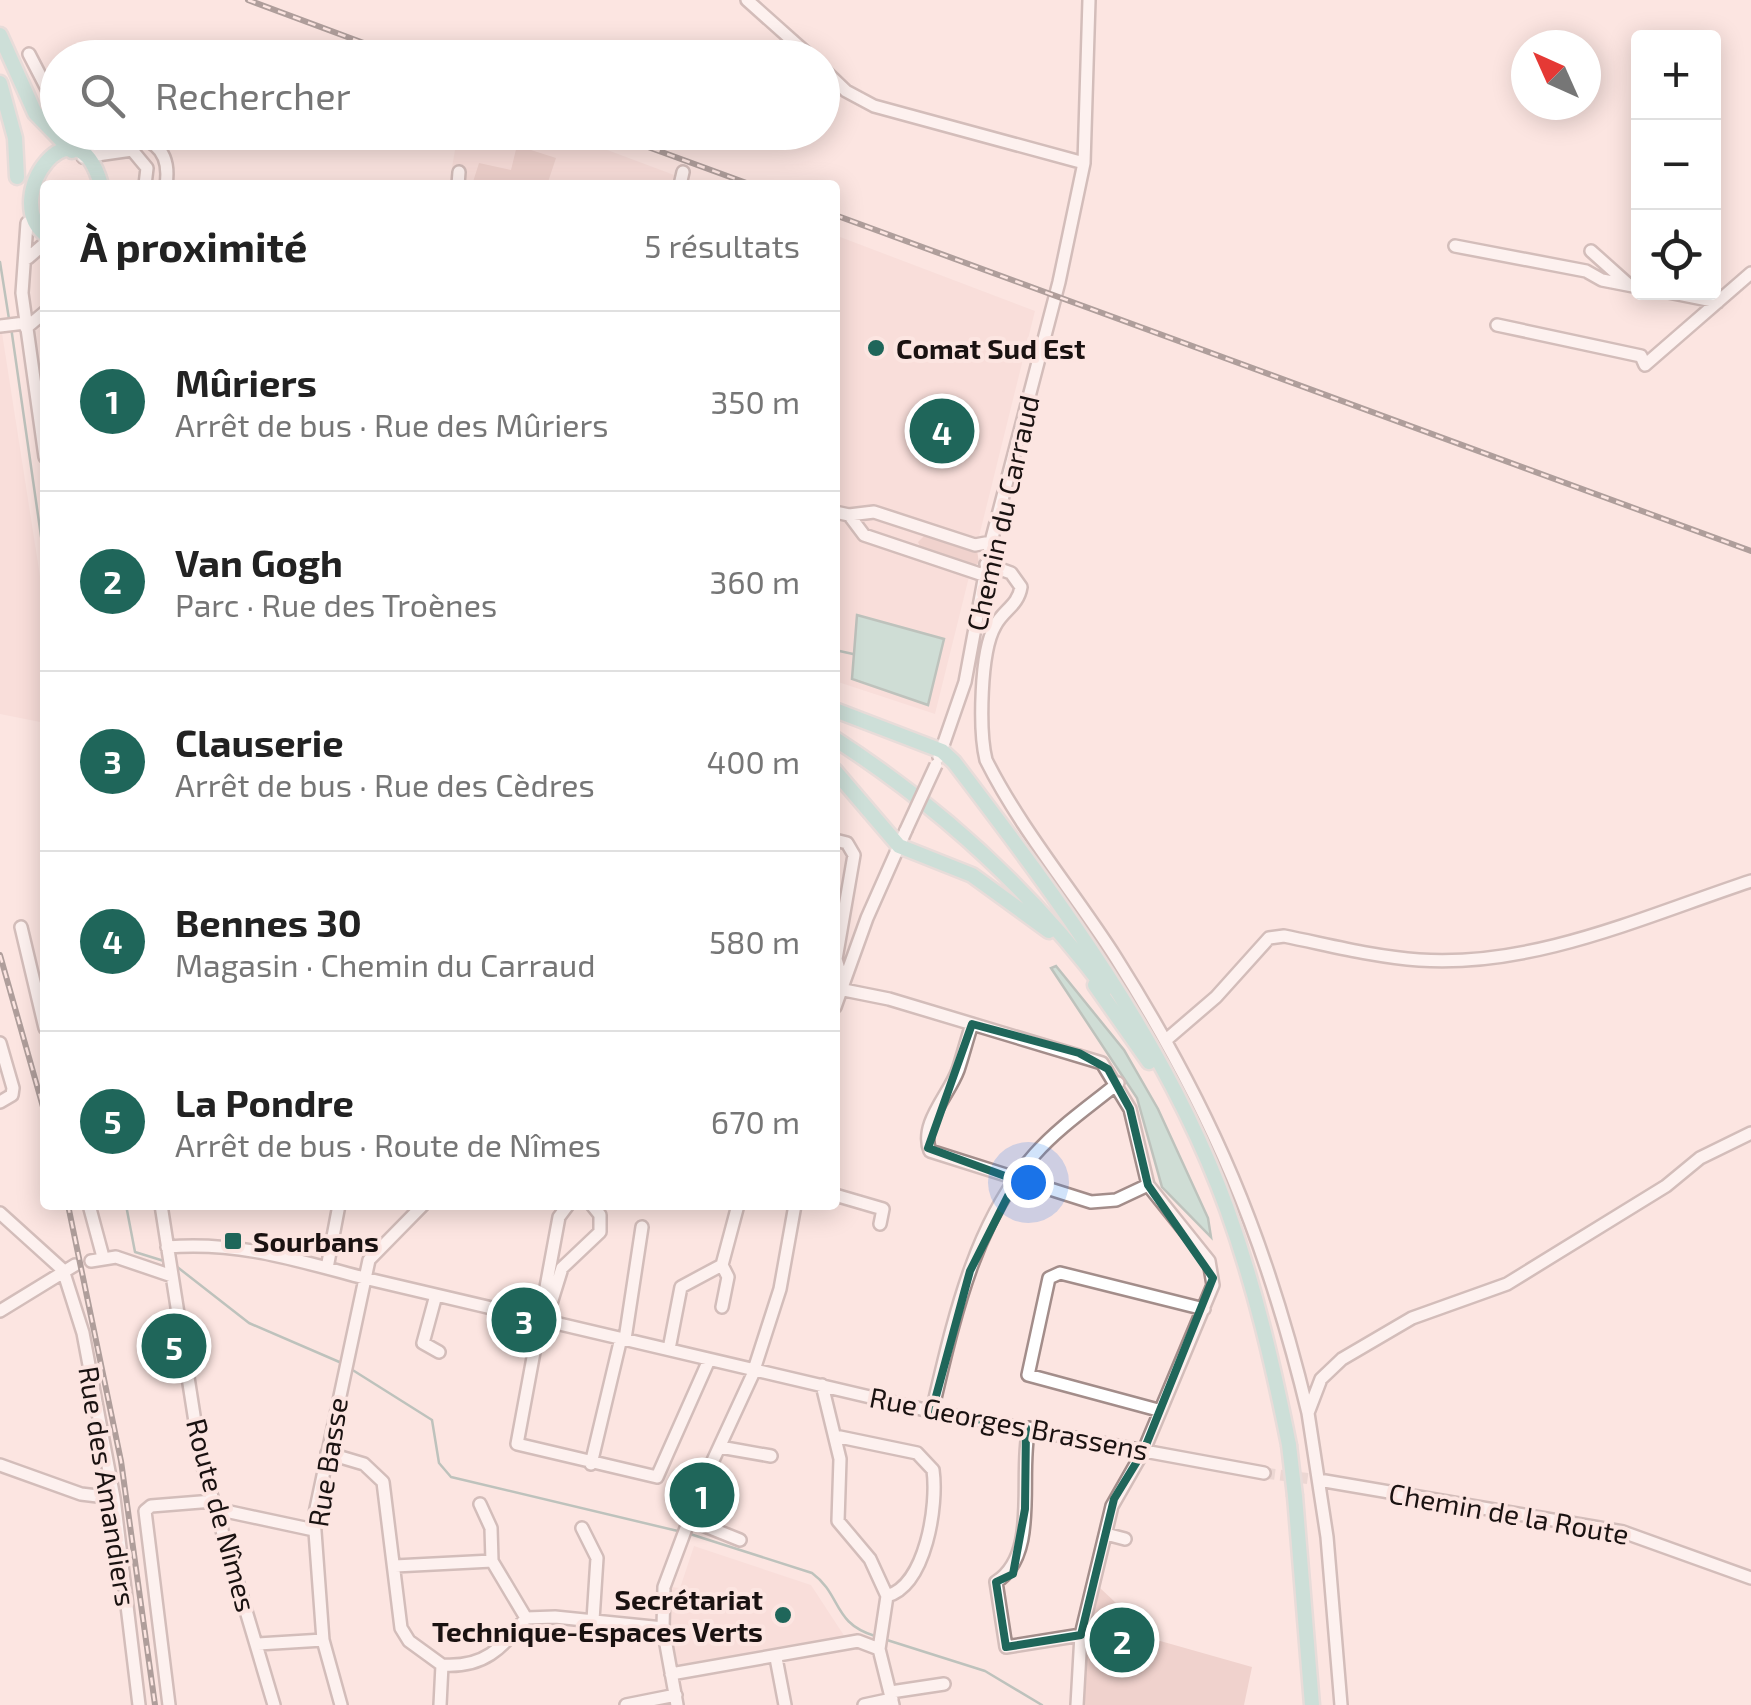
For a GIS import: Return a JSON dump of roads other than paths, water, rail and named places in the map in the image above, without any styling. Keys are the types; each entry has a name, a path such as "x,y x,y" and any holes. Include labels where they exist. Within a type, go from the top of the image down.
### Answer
{"main road":[{"path":"0,35 40,117"},
{"path":"0,84 14,138 16,202 27,223 40,231"},
{"path":"74,150 99,180"},
{"path":"18,178 34,157 46,151 78,154"},
{"path":"840,712 939,758 1077,929 1140,1029 1183,1112 1226,1207 1256,1294 1290,1445 1312,1705"},
{"path":"840,742 927,802 1032,901 1106,989 1183,1112"},
{"path":"840,777 899,846 972,875 1056,938 1100,990 1183,1112"}],"street":[{"path":"747,0 792,40"},
{"name":"Chemin du Carraud","path":"840,988 939,758 965,682 984,569 1059,282 1084,162 1089,0"},
{"path":"30,54 40,74"},
{"path":"840,85 874,106 1084,162"},
{"path":"78,154 132,150 155,180"},
{"path":"163,150 168,164 166,180"},
{"path":"102,180 110,152"},
{"path":"146,180 147,168"},
{"path":"27,223 23,325 40,426"},
{"path":"1455,246 1586,271 1602,280 1631,285"},
{"path":"28,258 40,248"},
{"path":"1591,252 1631,284"},
{"path":"1721,293 1751,273"},
{"path":"1498,325 1640,356 1644,365 1712,300"},
{"path":"0,326 23,325 40,315"},
{"path":"840,513 874,512 974,545 991,542"},
{"path":"849,516 864,535 1011,573 1021,587 1019,599 996,624 989,642 980,725 986,760 1166,1040 1248,1208 1285,1320 1308,1413 1320,1480 1341,1705"},
{"path":"840,841 847,843 854,855 840,937"},
{"path":"1166,1040 1216,997 1264,942 1277,936 1422,960 1489,958 1558,945 1751,881"},
{"path":"21,927 40,1007"},
{"path":"840,979 841,984 895,1003 1094,1058 1118,1084 1130,1110 1148,1185 1212,1267 1213,1285 1204,1308 1144,1450 1114,1499 1081,1635 1077,1705"},
{"path":"972,1024 957,1073 934,1116 928,1148 1016,1180 1096,1202 1116,1200 1148,1185"},
{"path":"0,1043 13,1088 12,1095 0,1102"},
{"path":"932,1411 970,1270 994,1214 1052,1136 1118,1084"},
{"path":"1308,1413 1321,1379 1342,1359 1412,1318 1507,1284 1666,1186 1700,1158 1751,1133"},
{"path":"840,1196 884,1209 880,1224"},
{"path":"90,1210 97,1259 128,1260 172,1276"},
{"name":"Route de Nîmes","path":"162,1210 200,1460 274,1705"},
{"path":"328,1268 337,1210"},
{"path":"406,1221 409,1210"},
{"name":"Rue Basse","path":"341,1705 323,1640 314,1530 342,1374 370,1256 418,1210"},
{"path":"564,1210 559,1217 543,1320 516,1442 591,1464 659,1476 708,1360"},
{"path":"543,1320 562,1268 600,1232 597,1210"},
{"path":"722,1307 728,1277 722,1265 737,1210"},
{"path":"626,1705 676,1700 662,1628 664,1588 680,1541 754,1370 780,1289 794,1210"},
{"path":"0,1213 69,1268 0,1311"},
{"path":"591,1464 623,1338 642,1227"},
{"name":"Rue Georges Brassens","path":"167,1248 249,1248 932,1411 1264,1473"},
{"path":"670,1348 683,1284 722,1265"},
{"name":"Rue des Amandiers","path":"69,1268 114,1498 139,1705"},
{"path":"1158,1410 1028,1376 1050,1278 1060,1273 1204,1308"},
{"path":"436,1295 423,1344 440,1352"},
{"path":"822,1386 841,1468 838,1521 870,1559 888,1596 879,1649 892,1699"},
{"path":"1014,1426 1024,1467"},
{"path":"1029,1428 1024,1467 1025,1512 1014,1567 996,1582 1006,1646 1081,1635"},
{"path":"835,1436 917,1453 933,1470 919,1568 905,1588 888,1596"},
{"path":"720,1447 770,1456"},
{"path":"326,1453 364,1464 383,1482 402,1632 442,1665 484,1660 508,1642 526,1618"},
{"path":"0,1465 80,1494 114,1498"},
{"name":"Chemin de la Route","path":"1320,1480 1623,1532 1751,1578"},
{"path":"480,1504 491,1528 492,1561 526,1618"},
{"path":"169,1705 145,1510 151,1506 214,1505 314,1530"},
{"path":"690,1522 740,1540"},
{"path":"582,1528 597,1558 593,1620"},
{"path":"1106,1534 1125,1539"},
{"path":"395,1566 492,1561"},
{"path":"526,1618 662,1628"},
{"path":"258,1644 323,1640"},
{"path":"672,1674 858,1642 879,1649"},
{"path":"776,1658 785,1705"},
{"path":"440,1705 442,1665"},
{"path":"864,1705 944,1684"}],"water":[{"path":"857,615 944,639 928,705 852,679"},
{"path":"1056,966 1124,1050 1158,1109 1208,1218 1211,1237 1162,1187 1137,1098 1051,968"}],"waterway":[{"path":"0,262 9,319"},
{"path":"11,327 40,529"},
{"path":"840,651 853,654"},
{"path":"127,1210 135,1252 164,1261"},
{"path":"176,1266 249,1323 344,1364"},
{"path":"351,1369 432,1420 439,1463 451,1477 682,1532"},
{"path":"690,1534 812,1573 822,1581 851,1624 875,1636"},
{"path":"887,1640 985,1671 1042,1705"}],"tunnel":[{"path":"1264,1473 1319,1480"}],"railway":[{"path":"248,0 356,40"},
{"path":"656,150 738,180"},
{"path":"840,217 1751,551"},
{"path":"0,955 40,1096"},
{"path":"69,1210 121,1461 155,1705"}],"place":[{"name":"Comat Sud Est","path":"876,348"},
{"name":"Bennes 30","path":"942,431"},
{"name":"Sourbans","path":"233,1241"},
{"name":"Clauserie","path":"524,1320"},
{"name":"La Pondre","path":"174,1346"},
{"name":"Mûriers","path":"702,1495"},
{"name":"Secrétariat Technique-Espaces Verts","path":"783,1615"},
{"name":"Van Gogh","path":"1122,1640"}]}
